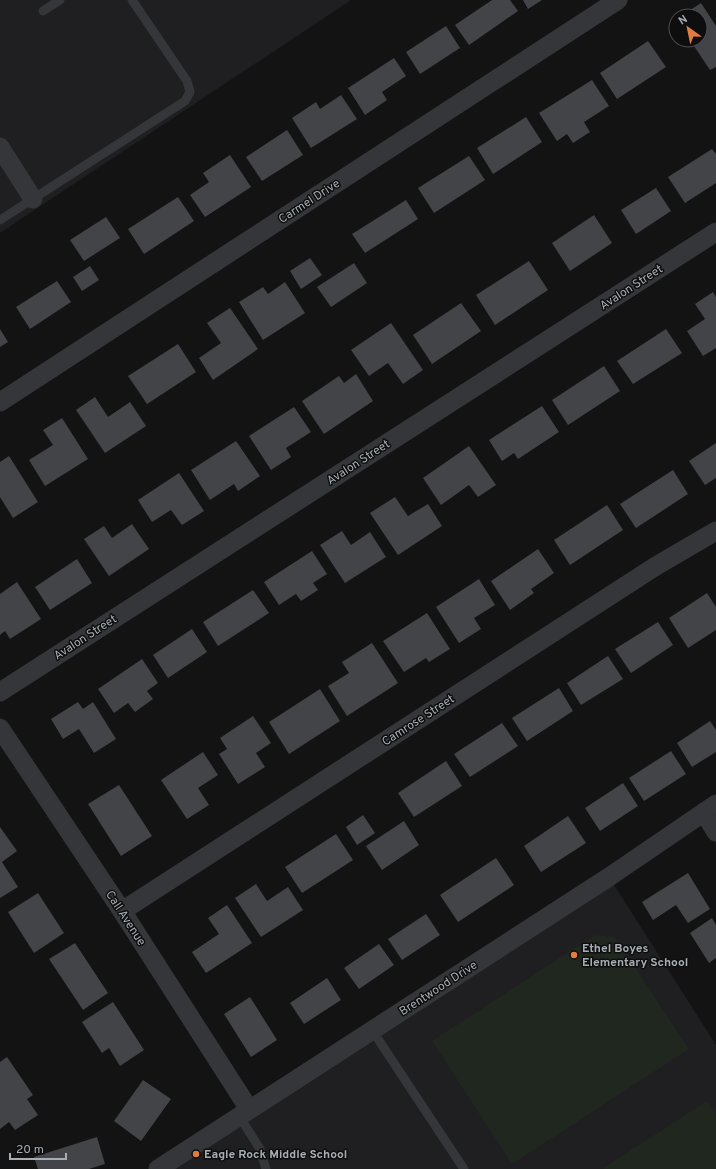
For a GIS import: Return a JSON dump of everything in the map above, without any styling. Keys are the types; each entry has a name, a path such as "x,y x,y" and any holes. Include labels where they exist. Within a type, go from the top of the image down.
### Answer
{"street":[{"name":"Carmel Drive","path":"0,402 618,0"},
{"path":"0,147 33,199"},
{"name":"Avalon Street","path":"0,692 716,232"},
{"name":"Camrose Street","path":"122,911 656,566 716,531"},
{"name":"Call Avenue","path":"0,728 122,911 244,1113"},
{"path":"710,808 716,832"},
{"name":"Brentwood Drive","path":"158,1169 605,880 710,808"}],"lane":[{"path":"43,11 60,0"},
{"path":"0,220 185,101 190,92 187,81 132,0"},
{"path":"372,1030 464,1169"},
{"path":"244,1113 260,1149 266,1169"}],"shaded area":[{"path":"0,0 351,0 0,233"},
{"name":"Ethel Boyes Elementary School","path":"609,877 716,1045 716,1169 159,1169"},
{"path":"595,935 615,937 689,1049 512,1164 432,1041"},
{"path":"707,1101 716,1115 716,1169 602,1169"}],"building":[{"path":"492,0 510,0 518,11 469,45 455,25"},
{"path":"523,0 542,0 528,9"},
{"path":"701,3 704,8 693,8"},
{"path":"708,14 716,26 716,67 710,70 695,48 708,48"},
{"path":"446,26 460,48 420,74 406,52"},
{"path":"648,41 666,67 617,99 600,73"},
{"path":"394,58 406,76 382,92 387,100 365,115 348,88"},
{"path":"592,80 609,106 584,122 590,132 573,143 567,134 557,141 539,113"},
{"path":"341,95 357,119 311,148 292,118 316,102 320,109"},
{"path":"526,117 542,142 493,174 477,148"},
{"path":"287,130 303,155 262,181 246,157"},
{"path":"712,149 716,154 716,183 685,203 668,177"},
{"path":"230,155 251,187 205,217 190,195 209,182 203,173"},
{"path":"469,156 485,180 434,213 418,188"},
{"path":"656,188 671,211 636,234 621,210"},
{"path":"178,197 194,221 144,254 128,229"},
{"path":"406,200 418,219 365,253 352,234"},
{"path":"594,215 612,243 570,271 552,243"},
{"path":"106,217 120,238 84,261 70,240"},
{"path":"310,258 322,275 301,289 290,271"},
{"path":"529,261 548,290 495,325 476,295"},
{"path":"354,263 367,283 331,307 317,287"},
{"path":"90,266 99,280 82,291 73,277"},
{"path":"57,281 71,302 30,329 16,307"},
{"path":"285,282 305,313 263,340 239,302 263,287 268,294"},
{"path":"713,292 716,297 716,348 703,356 687,331 705,319 695,304"},
{"path":"461,303 481,331 432,364 413,335"},
{"path":"230,308 258,349 213,380 199,358 221,343 207,323"},
{"path":"391,323 423,370 403,384 388,363 369,376 351,350"},
{"path":"0,329 8,342 0,347"},
{"path":"666,329 682,353 633,384 617,361"},
{"path":"178,344 196,372 147,404 128,376"},
{"path":"604,366 620,391 568,425 552,400"},
{"path":"356,374 373,401 324,434 302,401 339,376 344,383"},
{"path":"95,397 108,417 130,402 146,426 105,453 76,410"},
{"path":"542,406 559,432 518,459 514,453 502,461 489,440"},
{"path":"294,407 311,432 286,448 291,457 271,470 249,436"},
{"path":"62,418 88,459 45,486 29,460 53,445 43,430"},
{"path":"236,441 260,476 238,491 234,484 210,500 191,470"},
{"path":"716,443 716,478 705,485 689,461"},
{"path":"469,446 496,485 478,497 469,485 441,505 423,478"},
{"path":"9,456 38,502 13,518 0,497 0,462"},
{"path":"673,470 688,494 636,528 620,504"},
{"path":"179,473 204,511 182,525 171,510 152,522 138,500"},
{"path":"395,497 408,516 428,504 442,526 398,555 370,513"},
{"path":"607,505 623,530 570,565 554,540"},
{"path":"132,524 149,549 109,576 84,539 104,526 112,538"},
{"path":"342,531 351,545 370,532 386,557 345,583 320,545"},
{"path":"538,549 554,573 531,589 534,593 510,610 491,581"},
{"path":"312,551 327,574 313,583 318,590 301,601 296,594 279,605 264,582"},
{"path":"77,559 92,583 50,610 35,587"},
{"path":"479,579 495,605 474,618 481,629 459,643 436,607"},
{"path":"17,582 41,619 10,639 5,631 0,635 0,594"},
{"path":"253,590 269,613 218,646 203,622"},
{"path":"707,593 716,607 716,630 688,648 669,618"},
{"path":"427,613 450,649 429,662 426,658 404,672 383,641"},
{"path":"658,622 673,645 631,673 615,649"},
{"path":"192,629 207,652 168,678 153,655"},
{"path":"372,643 398,683 347,716 328,686 349,673 342,662"},
{"path":"608,656 623,679 581,705 567,683"},
{"path":"142,659 158,683 147,691 153,699 135,712 128,703 114,713 98,689"},
{"path":"559,688 573,711 527,741 512,718"},
{"path":"320,689 340,721 289,754 269,722"},
{"path":"78,702 83,709 93,702 116,739 94,753 79,729 63,739 51,719"},
{"path":"253,716 271,743 256,753 265,767 238,784 219,754 227,749 220,738"},
{"path":"710,721 716,730 716,752 692,767 677,743"},
{"path":"502,723 518,746 470,777 454,754"},
{"path":"671,751 686,774 644,801 629,778"},
{"path":"203,752 218,775 198,788 209,805 187,819 161,780"},
{"path":"446,761 462,786 414,817 398,793"},
{"path":"623,783 638,806 600,831 585,808"},
{"path":"119,785 152,836 121,856 88,804"},
{"path":"363,815 375,833 357,845 346,827"},
{"path":"568,816 586,843 541,872 524,846"},
{"path":"404,821 419,845 382,870 366,846"},
{"path":"0,827 17,851 2,862 18,887 0,898"},
{"path":"336,834 353,860 302,893 285,867"},
{"path":"496,858 514,885 458,922 440,895"},
{"path":"688,873 710,909 688,923 676,905 653,920 642,902"},
{"path":"256,884 267,901 288,887 303,910 261,937 235,898"},
{"path":"38,893 64,933 34,953 8,912"},
{"path":"227,905 252,943 206,973 192,952 219,934 208,918"},
{"path":"426,914 440,935 402,960 388,939"},
{"path":"712,918 716,925 716,958 709,963 690,933"},
{"path":"75,943 108,993 83,1010 49,959"},
{"path":"379,944 394,965 359,989 344,968"},
{"path":"327,978 341,1000 304,1024 290,1003"},
{"path":"250,997 277,1040 251,1057 224,1014"},
{"path":"113,1002 144,1050 120,1066 109,1048 102,1053 82,1022"},
{"path":"7,1057 33,1095 27,1099 38,1115 15,1130 9,1122 0,1129 0,1062"},
{"path":"143,1080 171,1099 141,1141 114,1121"},
{"path":"97,1137 105,1164 89,1169 38,1169 34,1157"}],"place":[{"name":"Ethel Boyes Elementary School","path":"574,955"},
{"name":"Eagle Rock Middle School","path":"196,1154"}]}
